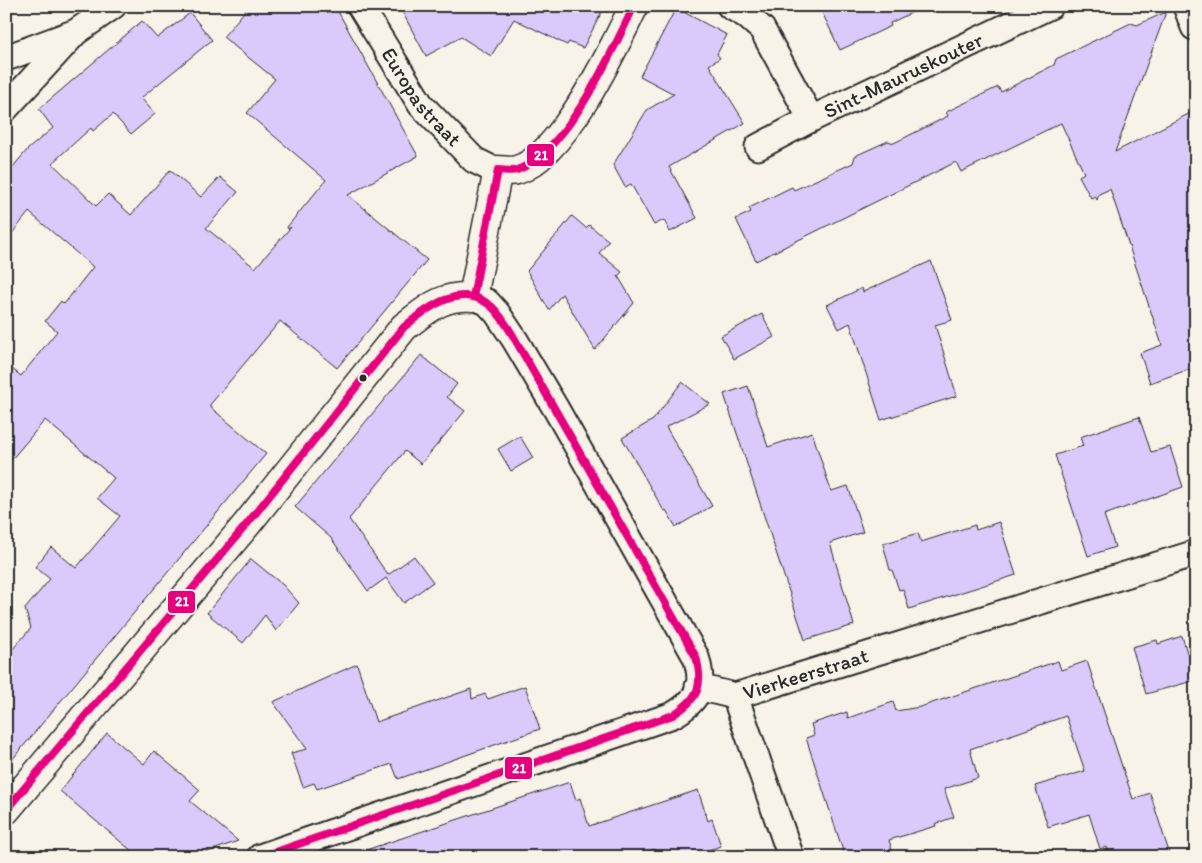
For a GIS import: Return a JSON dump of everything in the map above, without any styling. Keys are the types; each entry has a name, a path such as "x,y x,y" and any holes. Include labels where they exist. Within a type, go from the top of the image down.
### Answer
{"street":[{"path":"6,108 76,32 113,6"},
{"name":"Europastraat","path":"360,6 420,105 474,160 498,170"},
{"path":"473,297 498,170 517,170 532,163 544,154 562,134 612,53 634,6"},
{"name":"Sint-Mauruskouter","path":"730,6 746,15 762,29 811,119"},
{"name":"Sint-Mauruskouter","path":"758,147 811,119 1050,6"},
{"path":"6,58 76,32"},
{"path":"6,810 247,524 404,327 434,304 461,296 473,297 487,302 497,313 556,409 696,657 700,671 696,696 688,706 673,715 260,857"},
{"name":"Vierkeerstraat","path":"698,686 735,696 1196,553"},
{"path":"735,696 791,857"}],"building":[{"path":"249,6 335,6 418,156 348,195 427,260 337,368 280,321 209,406 266,454 6,767 6,657 31,628 25,609 50,579 35,567 51,547 76,568 120,516 97,498 114,478 45,420 6,466 6,364 21,376 57,331 45,321 61,301 64,304 93,267 29,212 6,241 6,175 28,149 53,128 39,109 142,21 157,38 190,13 212,40 141,98 155,114 131,134 113,114 93,131 91,128 52,163 96,206 108,194 131,215 170,170 201,197 220,177 238,192 206,228 255,268 291,227 288,229 287,227 326,180 247,113 275,79 223,37"},
{"path":"399,6 605,6 583,48 569,42 567,45 514,19 491,56 461,37 426,56"},
{"path":"819,6 926,6 890,23 891,26 840,50"},
{"path":"676,8 727,35 717,54 720,58 709,65 745,123 669,167 697,218 670,232 664,220 654,225 631,184 625,187 613,165 647,110 674,94 640,76"},
{"path":"1166,12 1115,152 1196,110 1196,367 1150,383 1140,353 1162,345 1110,189 1099,194 1097,200 1095,196 1091,198 1079,176 1084,173 1061,123 961,172 956,162 756,261 736,219 751,212 749,208 792,187 794,190 853,163 855,156 888,141 894,143 948,116 946,112 998,87 1001,92 1054,65 1056,59 1131,23 1137,25"},
{"path":"572,216 586,228 589,225 609,241 599,253 622,272 618,276 634,303 595,350 562,294 549,310 527,271"},
{"path":"931,261 952,320 935,325 957,396 881,420 850,323 839,329 827,305 862,288 863,292"},
{"path":"762,314 774,337 734,359 721,336"},
{"path":"421,355 457,384 447,397 465,411 421,464 405,451 349,519 388,575 414,556 433,582 404,603 386,578 368,591 331,538 295,507"},
{"path":"682,382 710,404 666,427 712,506 676,527 666,510 664,511 622,438 653,420"},
{"path":"748,386 768,447 812,432 831,491 848,486 863,532 830,543 854,625 805,640 724,394"},
{"path":"1139,417 1151,452 1170,447 1183,487 1104,515 1115,547 1088,556 1055,455 1083,446 1080,437"},
{"path":"520,436 533,458 511,471 498,449"},
{"path":"999,522 1016,575 909,609 903,589 899,590 892,570 890,570 883,544 918,533 921,542 975,525 976,530"},
{"path":"251,559 283,585 299,603 276,631 265,615 243,643 207,613"},
{"path":"1182,636 1188,656 1196,653 1196,680 1146,694 1132,647 1157,640 1158,644"},
{"path":"1058,661 1061,670 1087,661 1133,799 1150,793 1169,852 1154,857 1110,857 1107,847 1100,849 1089,814 1048,827 1035,786 1085,771 1066,716 970,749 978,778 944,789 954,817 935,824 936,826 889,840 894,857 845,857 806,738 814,735 811,724 847,712 848,718 893,702 896,711 920,707"},
{"path":"357,664 376,722 471,689 472,699 485,694 488,699 525,686 540,729 398,779 392,764 317,789 314,783 303,787 291,753 307,749 273,702"},
{"path":"107,733 144,764 154,751 200,790 190,801 238,841 194,857 139,857 60,791"},
{"path":"570,782 576,800 580,798 589,826 698,790 708,821 712,819 721,846 687,857 657,857 654,849 634,856 633,853 620,857 360,857 360,852"}],"transit line":[{"name":"21","path":"473,297 498,170 517,170 535,160 553,143 586,98 634,6"},
{"name":"21","path":"6,810 247,524 404,327 423,312 445,300 468,296 480,299 494,309 510,330 696,657 699,676 697,691 688,703 673,715 261,857"}]}
